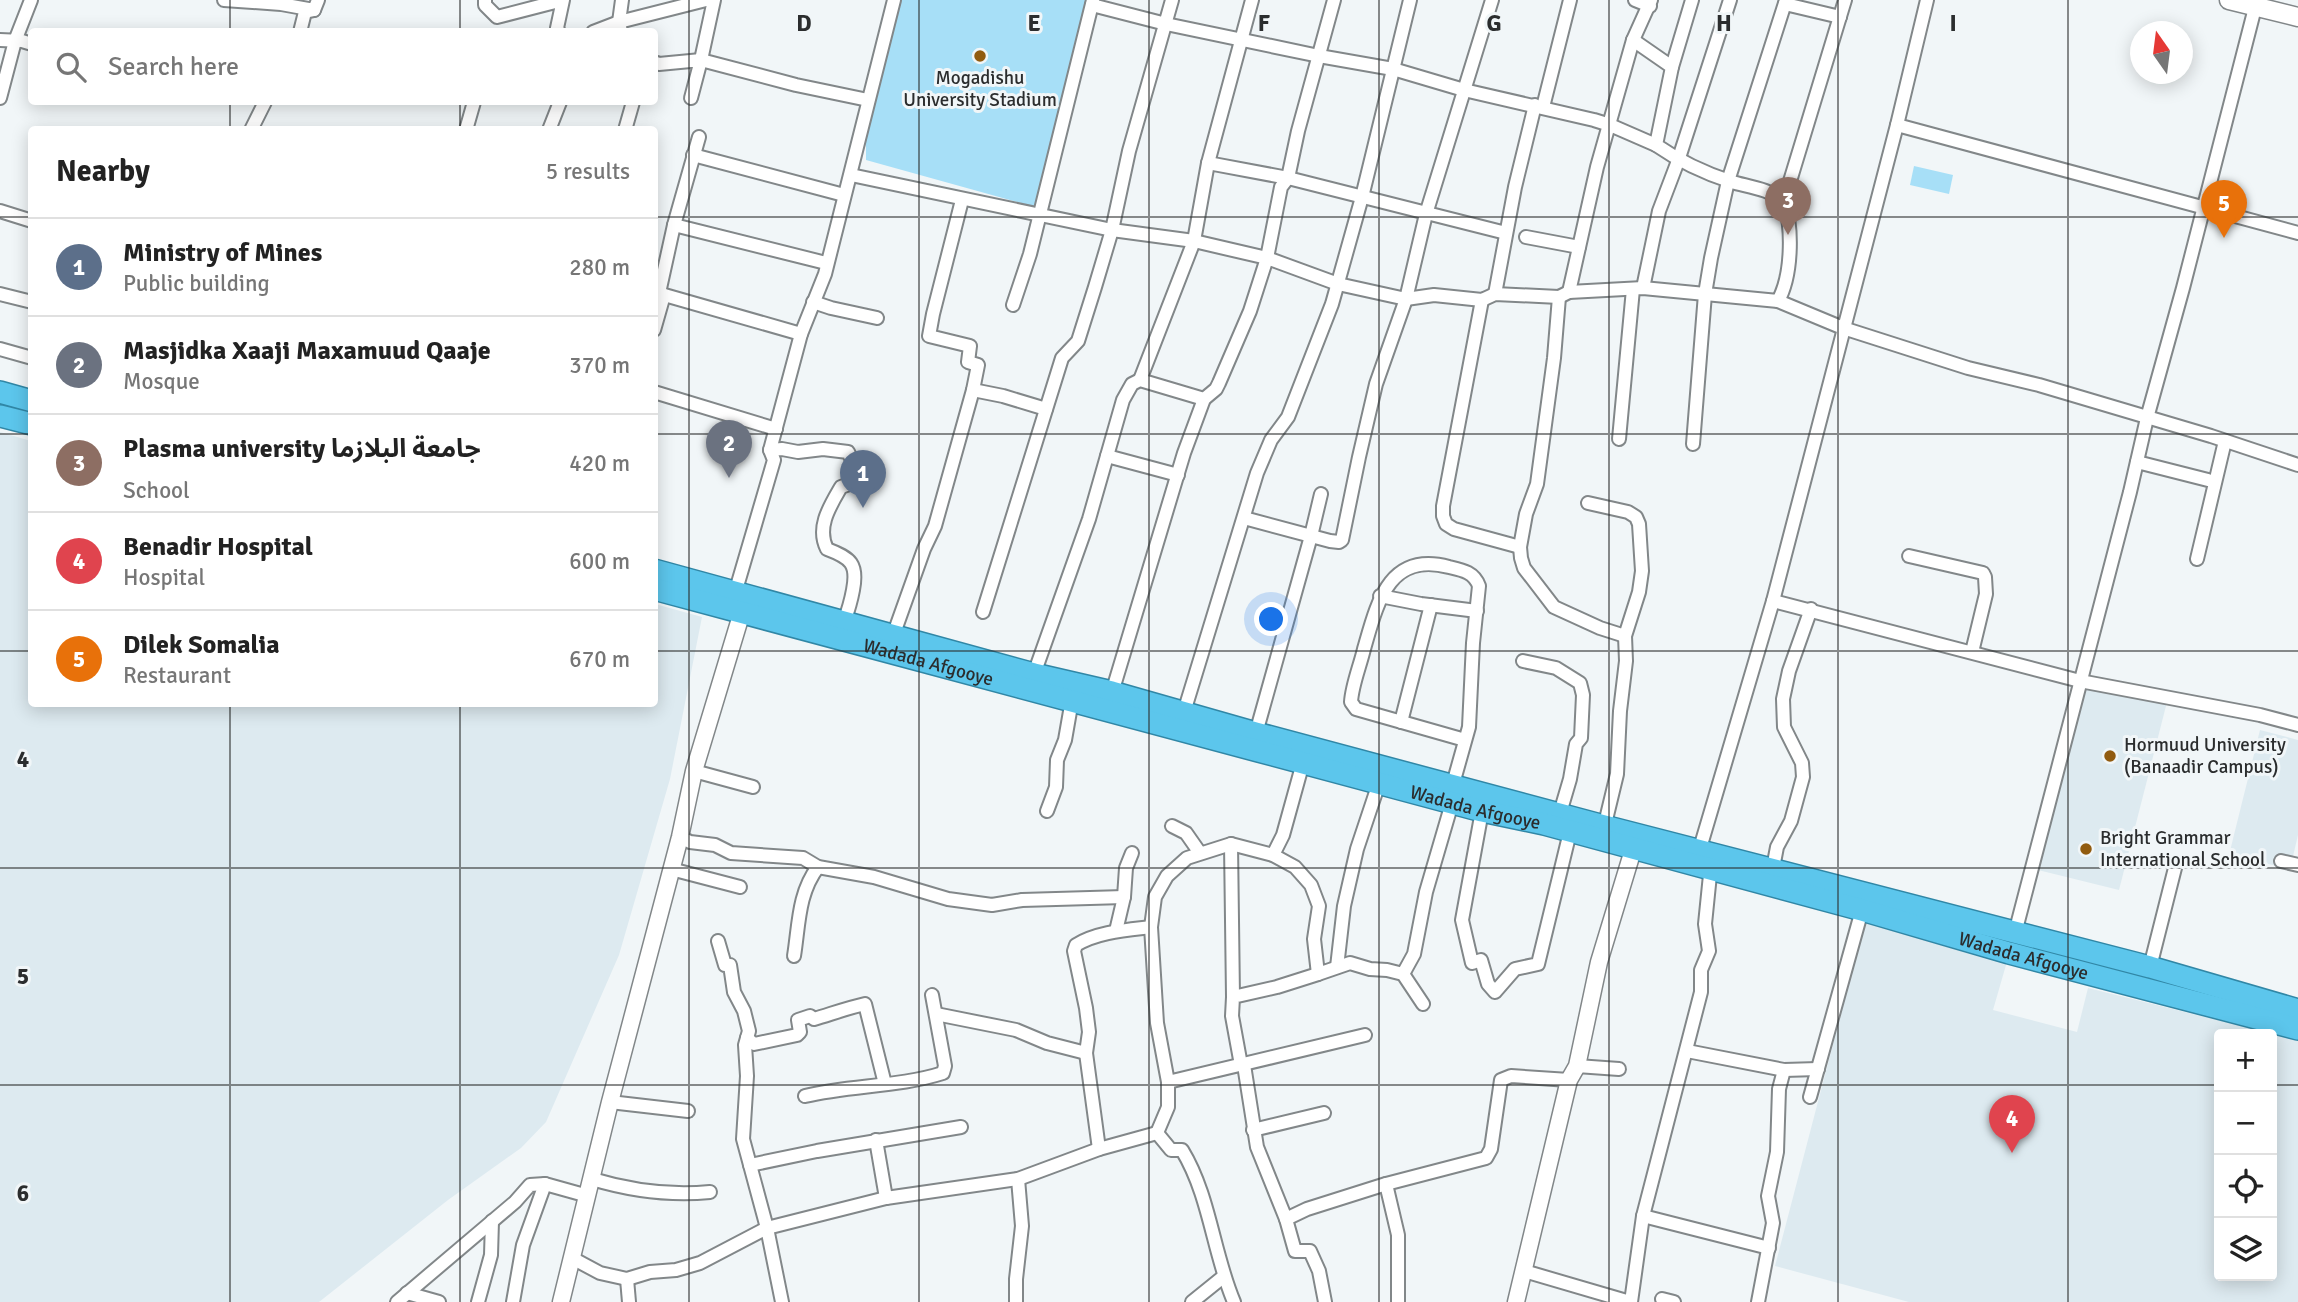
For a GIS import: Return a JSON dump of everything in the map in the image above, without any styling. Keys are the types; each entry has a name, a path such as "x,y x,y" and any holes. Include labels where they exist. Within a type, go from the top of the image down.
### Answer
{"highway":[{"path":"0,392 28,400"},
{"path":"0,416 28,424"},
{"name":"Wadada Afgooye","path":"658,572 737,602 1452,793 1482,811 1570,832 1603,834 1704,860 2009,953 2298,1029"},
{"name":"Wadada Afgooye","path":"658,590 844,622 1035,682 1072,700 1111,701 1184,712 1256,733 1378,783 1452,793 1560,813 1633,850 1773,868 2150,967 2298,1010"}],"main road":[{"path":"2228,0 2256,3 2298,17"}],"street":[{"path":"0,98 15,41 31,0"},
{"path":"224,0 316,5"},
{"path":"485,0 485,5 497,17 563,0 557,28"},
{"path":"622,0 620,27 706,0"},
{"path":"691,98 714,0"},
{"path":"561,1302 610,1102 680,837 737,602 738,583 774,460 770,450 801,334 825,274 894,0"},
{"path":"983,612 1062,358 1078,341 1112,230 1129,151 1172,0"},
{"path":"1035,682 1089,519 1123,400 1132,384 1140,380 1194,241 1208,163 1252,0"},
{"path":"1111,701 1203,399 1216,389 1251,311 1267,258 1281,187 1288,178 1334,0"},
{"path":"1184,712 1264,454 1288,417 1322,333 1338,284 1410,0"},
{"path":"1244,518 1330,541 1342,540 1376,384 1406,299 1426,214 1492,0"},
{"path":"1496,294 1506,233 1570,0"},
{"path":"1625,636 1554,607 1524,568 1520,547 1526,514 1537,484 1564,295 1633,40 1650,3 1635,0"},
{"path":"1656,145 1672,67 1692,0"},
{"path":"1619,439 1638,289 1659,211 1730,0"},
{"path":"1778,301 1785,289 1790,264 1788,215 1784,201 1845,0"},
{"path":"1524,1271 1630,1302 1643,1216 1701,992 1701,970 1709,951 1705,924 1704,860 1897,125 1927,0"},
{"path":"1693,444 1705,293 1728,181 1786,2 1840,17"},
{"path":"1013,305 1040,216 1092,3 1166,24 1393,69 1464,90 1610,125 1656,145 1678,161 1728,181 1770,192 1784,201"},
{"path":"2015,933 2256,3"},
{"path":"301,28 305,12 316,5"},
{"path":"0,40 28,43"},
{"path":"1633,40 1672,67"},
{"path":"658,64 701,60 779,81 867,100"},
{"path":"253,126 264,105"},
{"path":"468,126 473,105"},
{"path":"551,126 559,105"},
{"path":"626,126 632,105"},
{"path":"1897,125 2298,233"},
{"path":"699,137 674,225 659,294 801,334"},
{"path":"693,155 844,195"},
{"path":"1208,163 1288,178 1506,233"},
{"path":"850,175 1112,230 1194,241 1267,258 1338,284 1406,299 1434,295 1482,300 1496,294 1564,295 1638,289 1778,301 1843,328 1968,368 2039,385 2298,465"},
{"path":"894,636 934,526 978,365 968,362 970,346 929,336 962,200"},
{"path":"0,211 28,220"},
{"path":"674,225 826,263"},
{"path":"1526,237 1579,247"},
{"path":"0,294 28,301"},
{"path":"1482,300 1443,516 1446,524 1454,529 1520,547"},
{"path":"813,302 877,318"},
{"path":"0,349 28,357"},
{"path":"1140,380 1203,399"},
{"path":"973,390 1046,409"},
{"path":"658,393 776,429"},
{"path":"2197,559 2225,441"},
{"path":"770,450 798,452 823,449 849,452 854,464 852,483 841,487 825,515 823,539 828,549 843,555 852,563 857,575 844,622"},
{"path":"1107,456 1178,475"},
{"path":"2137,462 2208,480"},
{"path":"1256,733 1321,494"},
{"path":"1588,503 1628,512 1636,517 1639,524 1642,571 1639,592 1625,636 1626,661 1617,774 1603,834"},
{"path":"1909,556 1983,573 1986,576 1986,594 1972,652"},
{"path":"1403,974 1414,954 1426,892 1465,740 1472,702 1473,643 1479,586 1477,579 1468,571 1434,563 1415,565 1397,577 1380,596 1351,702 1356,709 1465,740"},
{"path":"1380,596 1477,611"},
{"path":"1773,601 2080,681 2260,715 2298,725"},
{"path":"1401,722 1431,605"},
{"path":"1773,868 1777,847 1791,821 1802,777 1802,763 1784,727 1783,699 1789,671 1811,609"},
{"path":"1523,661 1556,668 1580,683 1583,695 1581,738 1576,744 1560,813"},
{"path":"1047,811 1056,787 1057,760 1065,740 1072,700"},
{"path":"1273,855 1283,835 1304,754"},
{"path":"694,771 753,787"},
{"path":"1336,967 1344,906 1357,849 1378,783"},
{"path":"1482,811 1462,920 1472,964 1481,960 1488,984 1495,992 1515,969 1538,964 1570,832"},
{"path":"1172,826 1186,833 1200,853"},
{"path":"680,837 690,842 715,845 731,853 803,858 818,867 874,877 948,899 992,905 1022,900 1124,897"},
{"path":"1231,844 1232,1016 1253,1130 1295,1251 1310,1251 1317,1264 1325,1302"},
{"path":"1157,1133 1168,1107 1168,1082 1157,1023 1150,927 1155,897 1167,876 1187,858 1231,844 1273,855 1295,867 1311,885 1319,906 1314,939 1318,974"},
{"path":"1516,1302 1599,962 1633,850"},
{"path":"1116,931 1124,897 1126,868 1132,853"},
{"path":"2281,861 2298,865"},
{"path":"2150,967 2176,864"},
{"path":"794,956 799,909 811,877 818,867"},
{"path":"671,870 740,887"},
{"path":"1810,1097 1861,910"},
{"path":"1099,1149 1086,1053 1089,1032 1086,1008 1074,951 1076,945 1083,941 1116,931 1150,927"},
{"path":"718,941 725,965 730,965 734,992 744,1011 749,1031 745,1045 746,1114 743,1139 767,1228 782,1302"},
{"path":"1233,997 1278,987 1350,963 1403,974 1423,1004"},
{"path":"804,1096 943,1073 945,1066 932,995"},
{"path":"747,1038 754,1044 797,1035 800,1032 798,1020 810,1016 814,1019 865,1004 885,1084"},
{"path":"936,1014 1016,1030 1047,1043 1086,1053"},
{"path":"1168,1082 1365,1035"},
{"path":"1687,1051 1784,1070 1818,1069"},
{"path":"1286,1219 1307,1209 1386,1184 1486,1158 1491,1149 1500,1084 1506,1077 1619,1069"},
{"path":"1758,1302 1773,1223 1768,1196 1777,1152 1778,1100 1784,1070"},
{"path":"610,1102 688,1111"},
{"path":"1253,1130 1324,1113"},
{"path":"750,1165 876,1140 961,1127"},
{"path":"572,1258 600,1273 626,1279 650,1272 676,1270 700,1263 767,1228 886,1198 1018,1179 1099,1149 1157,1133"},
{"path":"1157,1133 1171,1150 1182,1150 1192,1167 1223,1278 1234,1302"},
{"path":"876,1140 886,1198"},
{"path":"592,1179 628,1190 664,1194 710,1192"},
{"path":"1016,1302 1022,1226 1018,1179"},
{"path":"402,1297 515,1202 530,1185 545,1184 588,1196"},
{"path":"513,1302 523,1245 545,1184"},
{"path":"1386,1184 1398,1234 1398,1302"},
{"path":"1643,1216 1769,1248"},
{"path":"478,1302 491,1255 492,1221"},
{"path":"1192,1302 1223,1278"},
{"path":"626,1279 629,1302"},
{"path":"402,1297 439,1302"}],"shaded area":[{"name":"Mogadishu University Stadium","path":"901,0 1088,0 1039,208 866,160 864,138"},
{"path":"1914,166 1953,175 1949,194 1910,185"},
{"path":"0,432 28,440 28,707 658,707 658,605 702,617 670,779 619,955 546,1122 521,1148 448,1200 319,1302 0,1302"},
{"name":"Hormuud University (Banaadir Campus)","path":"2084,686 2167,702 2119,890 2038,870"},
{"path":"2260,730 2298,740 2298,835 2290,869 2229,855"},
{"path":"1865,922 2006,965 1993,1010 2077,1032 2088,988 2254,1029 2214,1029 2214,1281 2277,1281 2277,1035 2298,1040 2298,1302 1909,1302 1775,1266"}],"place":[{"name":"Mogadishu University Stadium","path":"980,56"},
{"name":"Plasma university جامعة البلازما","path":"1788,235"},
{"name":"Dilek Somalia","path":"2224,238"},
{"name":"Masjidka Xaaji Maxamuud Qaaje","path":"729,478"},
{"name":"Ministry of Mines","path":"863,508"},
{"name":"Hormuud University (Banaadir Campus)","path":"2110,756"},
{"name":"Bright Grammar International School","path":"2086,849"},
{"name":"Benadir Hospital","path":"2012,1153"}]}
